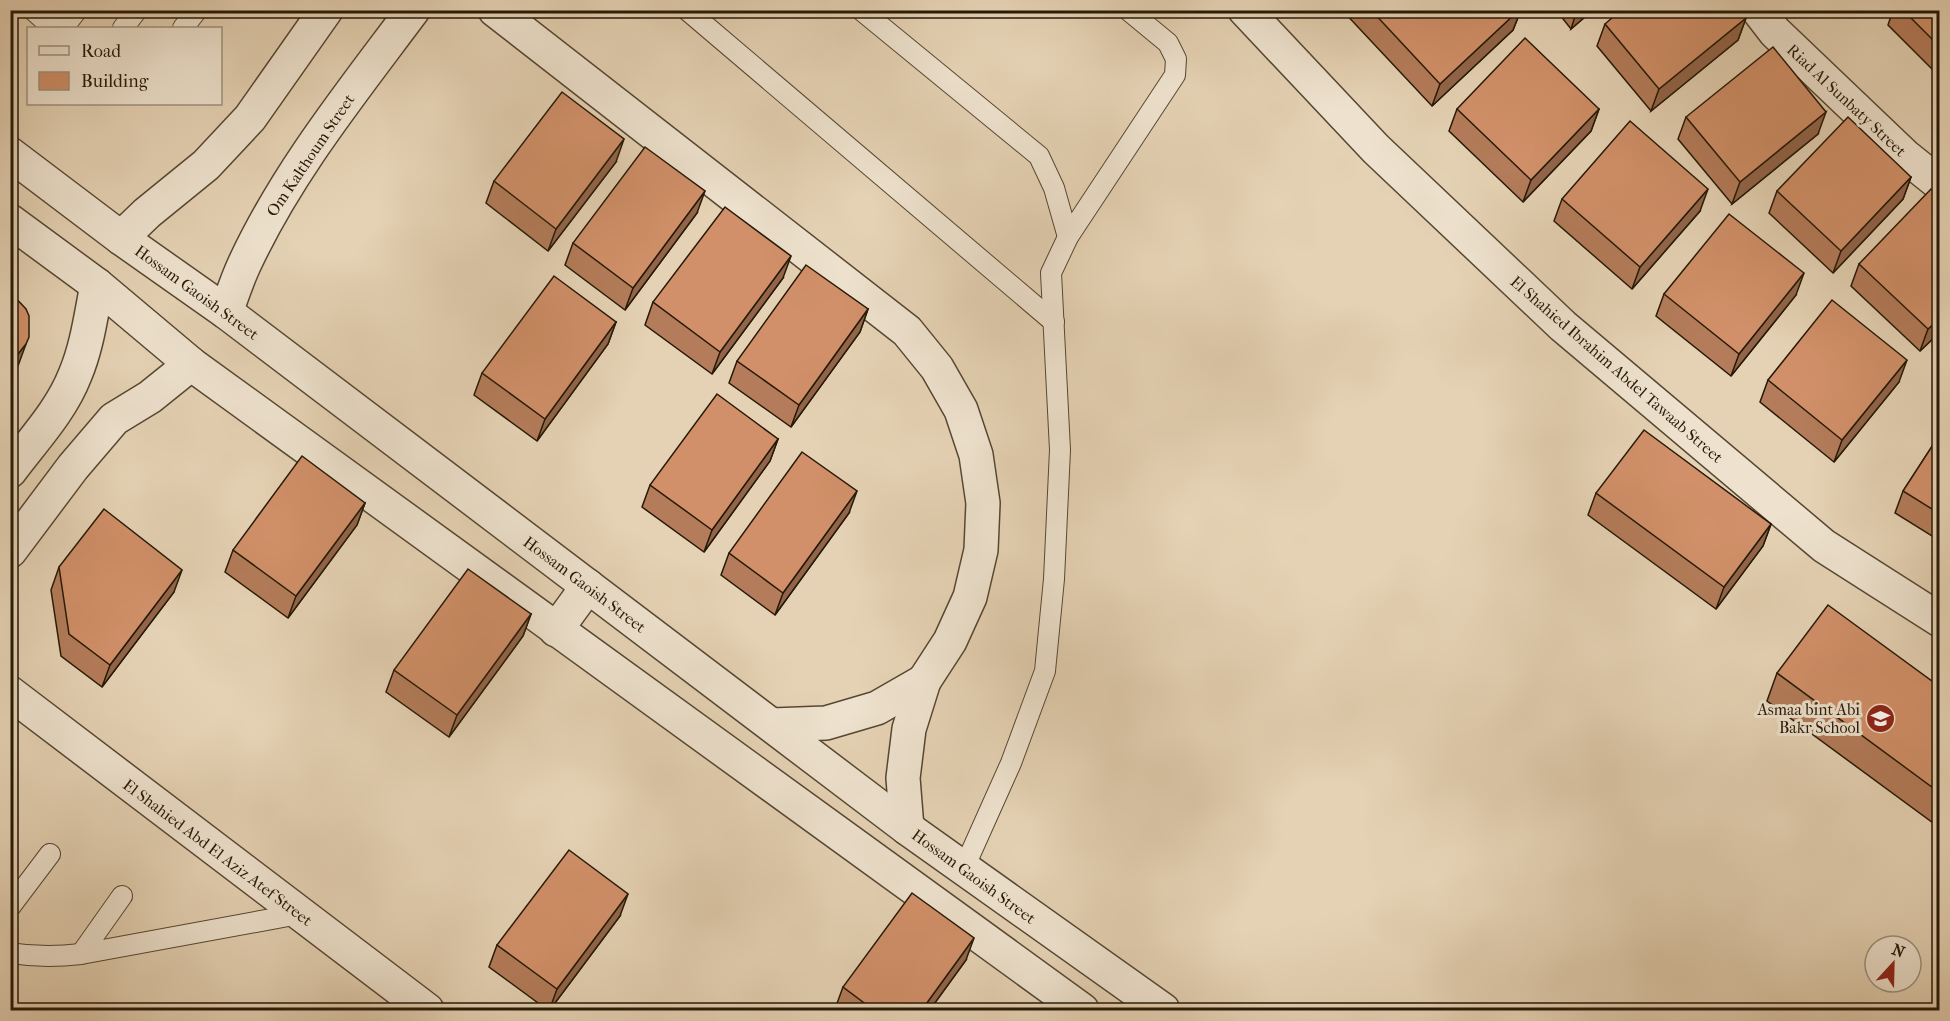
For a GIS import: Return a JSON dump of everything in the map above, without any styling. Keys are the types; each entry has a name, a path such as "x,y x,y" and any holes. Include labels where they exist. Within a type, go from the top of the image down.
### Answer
{"street":[{"path":"122,238 164,198 206,165 250,118 326,10"},
{"name":"Om Kalthoum Street","path":"226,312 242,267 288,181 413,10"},
{"path":"495,10 907,331 937,368 961,410 976,455 983,503 981,550 970,597 951,641 924,681 909,729 903,778 908,828"},
{"name":"El Shahied Ibrahim Abdel Tawaab Street","path":"1245,10 1376,149 1563,326 1824,546 1940,620"},
{"name":"Riad Al Sunbaty Street","path":"1758,10 1775,32 1905,156 1940,184"},
{"name":"Hossam Gaoish Street","path":"10,154 226,312 908,828 1163,1011"},
{"path":"10,221 97,285 191,364 1082,1011"},
{"path":"10,471 58,407 75,376 82,355 97,285"},
{"path":"10,550 73,467 114,419 150,397 191,364"},
{"path":"556,630 588,586"},
{"path":"772,725 826,723 877,708 924,681"},
{"name":"El Shahied Abd El Aziz Atef Street","path":"10,693 427,1011"}],"lane":[{"path":"33,10 52,27"},
{"path":"64,27 77,10"},
{"path":"124,27 137,10"},
{"path":"184,27 197,10"},
{"path":"687,10 1054,322"},
{"path":"861,10 1039,156 1054,188 1068,237"},
{"path":"964,868 1011,763 1045,671 1054,579 1060,450 1051,273 1068,237 1175,75 1176,58 1168,43 1128,10"},
{"path":"10,907 50,854"},
{"path":"81,954 122,896"},
{"path":"10,952 32,957 81,954 299,914"}],"building":[{"path":"1371,10 1519,10 1440,84"},
{"path":"1621,10 1740,10 1746,18 1659,89 1605,24"},
{"path":"1903,10 1940,10 1940,47"},
{"path":"1525,38 1599,109 1531,180 1457,109"},
{"path":"1773,47 1826,112 1740,182 1686,117"},
{"path":"562,92 624,139 556,229 494,181"},
{"path":"1848,117 1911,177 1841,251 1777,191"},
{"path":"1630,121 1708,189 1640,267 1562,199"},
{"path":"645,147 705,191 633,288 573,243"},
{"path":"1931,189 1940,198 1940,318 1928,329 1859,264"},
{"path":"725,207 791,256 720,352 653,302"},
{"path":"1729,214 1804,273 1739,354 1664,294"},
{"path":"806,265 868,309 799,405 737,361"},
{"path":"554,276 616,322 545,419 482,373"},
{"path":"10,292 26,309 29,316 29,337 10,364"},
{"path":"1832,300 1907,360 1842,440 1768,380"},
{"path":"717,394 778,439 712,530 650,485"},
{"path":"1644,430 1771,524 1724,587 1596,493"},
{"path":"1940,434 1940,514 1903,491"},
{"path":"802,452 857,491 783,593 729,553"},
{"path":"302,456 365,503 296,596 233,550"},
{"path":"104,509 182,570 110,665 69,634 59,567"},
{"path":"468,569 531,614 457,715 394,670"},
{"path":"1828,605 1940,687 1940,793 1777,673"},
{"path":"569,850 628,894 557,989 497,945"},
{"path":"912,893 974,938 921,1011 875,1011 843,987"}],"place":[{"name":"Asmaa bint Abi Bakr School","path":"1881,718"}]}
